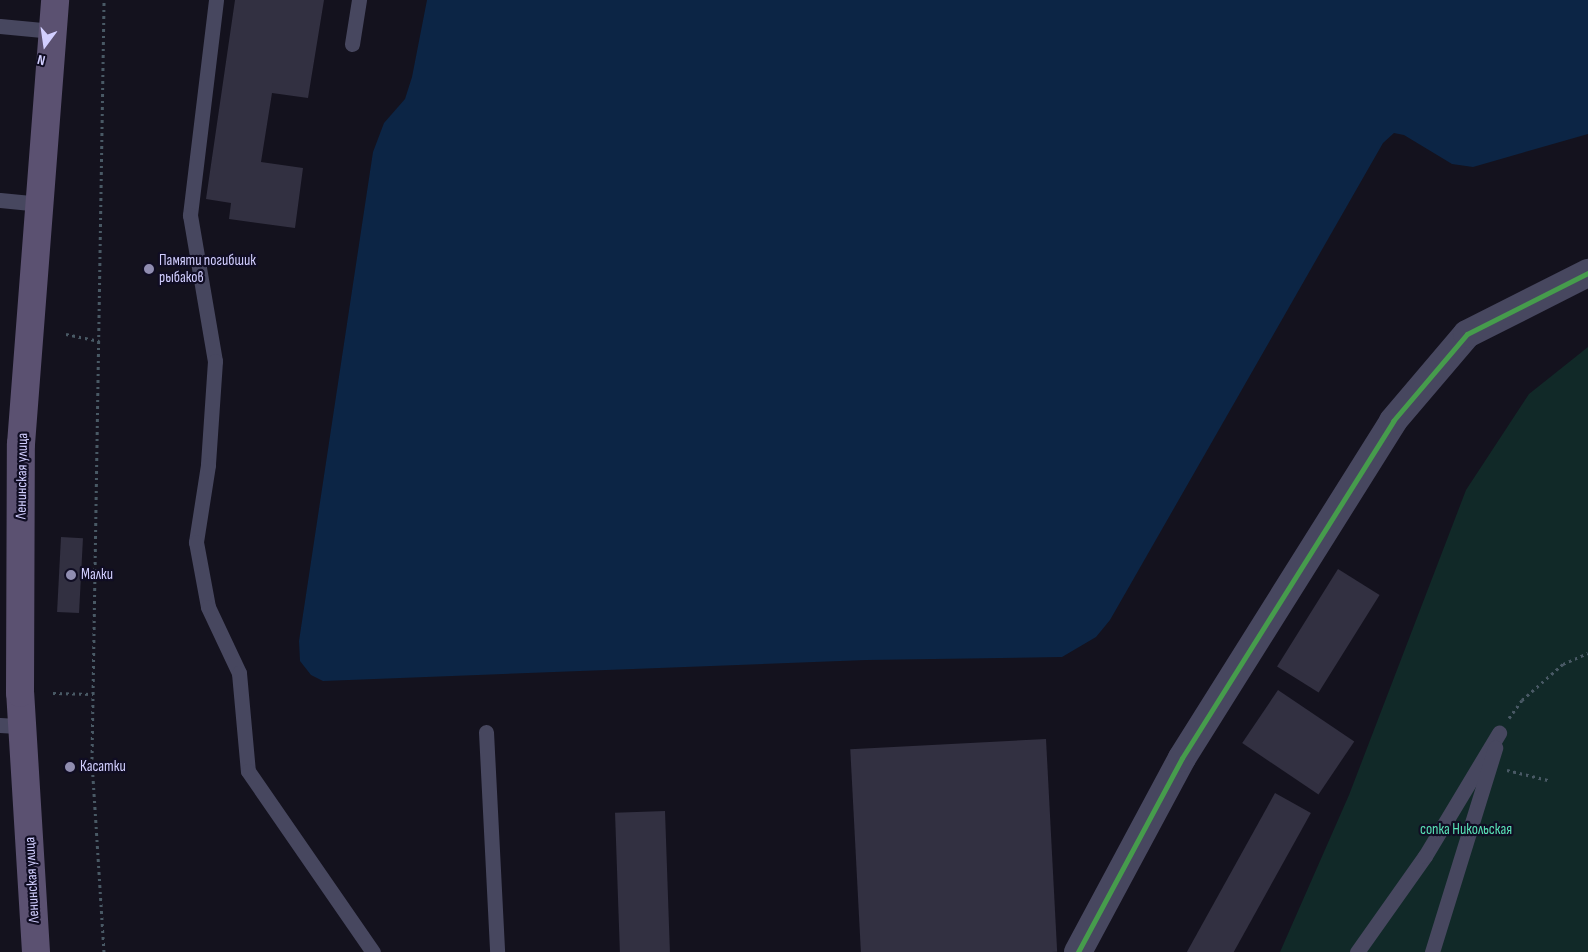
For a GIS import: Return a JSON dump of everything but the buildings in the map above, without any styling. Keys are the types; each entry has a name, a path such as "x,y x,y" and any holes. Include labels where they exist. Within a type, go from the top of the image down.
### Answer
{"main road":[{"name":"Ленинская улица","path":"36,952 11,725 22,444 42,204 55,0"}],"street":[{"path":"1078,952 1182,758 1393,421 1467,334 1588,273"}],"lane":[{"path":"216,0 190,215 215,361 208,465 196,542 208,606 239,673 248,771 374,952"},
{"path":"352,44 359,0"},
{"path":"0,26 53,31"},
{"path":"0,200 42,204"},
{"path":"486,732 497,952"},
{"path":"1357,952 1425,856 1499,733"},
{"path":"1432,952 1499,733"}],"path":[{"path":"104,0 92,759 104,952"},
{"path":"66,334 99,341"},
{"path":"1499,733 1522,700 1562,664 1588,653"},
{"path":"53,693 93,694"},
{"path":"1502,769 1548,780"}],"green space":[{"name":"сопка Никольская","path":"1588,347 1588,952 1280,952 1349,795 1466,490 1529,394"}],"water":[{"path":"427,0 1588,0 1588,134 1473,167 1452,164 1404,135 1394,133 1383,143 1110,620 1096,637 1062,657 866,660 323,681 311,675 300,661 299,641 373,152 384,123 405,99 412,77"}],"cycle path":[{"path":"1078,952 1182,758 1393,421 1467,334 1588,273"}],"place":[{"name":"Памяти погибшик рыбаков","path":"149,269"},
{"name":"Малки","path":"71,575"},
{"name":"Касатки","path":"70,767"}]}
